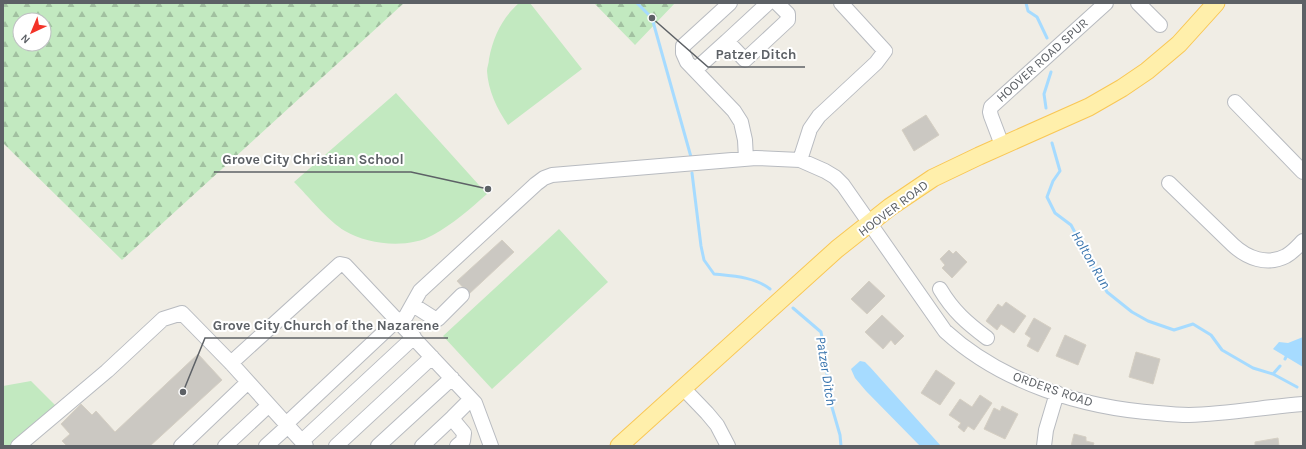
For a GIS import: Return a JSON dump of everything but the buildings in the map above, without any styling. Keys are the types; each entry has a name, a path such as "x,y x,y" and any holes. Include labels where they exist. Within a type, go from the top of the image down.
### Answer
{"main road":[{"name":"HOOVER ROAD","path":"620,446 837,249 922,184 1002,145 1089,107 1132,81 1161,60 1179,44 1216,3"}],"street":[{"path":"730,3 683,46 683,53 687,62 734,111 741,122 745,140 746,158"},
{"path":"695,70 768,3"},
{"path":"727,41 745,60 788,20 788,14 777,3"},
{"path":"266,446 398,321 406,316 420,291 544,178 552,175 746,158 800,160 810,129 819,116 876,63 885,51 841,3"},
{"name":"HOOVER ROAD SPUR","path":"1002,145 991,116 991,107 1106,3"},
{"path":"1138,3 1160,25"},
{"path":"1235,102 1303,172"},
{"name":"ORDERS ROAD","path":"800,160 835,177 847,191 945,331 953,339 984,361 1005,372 1030,384 1068,397 1130,411 1187,415 1235,412 1269,406 1303,404"},
{"path":"1169,183 1232,245 1249,257 1268,260 1285,256 1303,241"},
{"path":"231,363 340,264 345,265 475,402 491,446"},
{"path":"940,289 954,310 966,323 987,338"},
{"path":"413,305 435,319 438,319 462,295"},
{"path":"18,446 107,371 163,319 182,313 231,363 303,444 414,337"},
{"path":"953,339 966,323"},
{"path":"336,446 432,358"},
{"path":"378,446 452,378"},
{"path":"181,446 248,382"},
{"path":"683,388 717,425 728,446"},
{"path":"1044,446 1046,430 1057,393"},
{"path":"422,446 454,417 471,399"},
{"path":"225,446 269,405"},
{"path":"454,417 454,421 464,433 463,441 457,446"}],"green space":[{"path":"3,3 404,3 122,260 3,143"},
{"path":"519,3 530,3 582,69 508,125 494,99 489,85 487,70 493,43 499,28"},
{"path":"594,3 675,3 635,45"},
{"path":"396,93 487,194 468,211 433,235 412,242 389,244 365,240 345,231 325,215 294,182"},
{"path":"559,229 608,282 492,389 443,336"},
{"path":"31,381 56,406 12,446 3,446 3,386"}],"water":[{"path":"1303,337 1303,367 1273,349 1279,342 1288,343"},
{"path":"860,361 865,362 870,367 941,446 920,446 866,391 855,378 851,369"}],"waterway":[{"name":"Patzer Ditch","path":"637,3 652,18 691,157"},
{"name":"Holton Run","path":"1026,3 1028,11 1037,17 1047,38"},
{"name":"Holton Run","path":"1046,108 1044,94 1051,72"},
{"name":"Holton Run","path":"1052,143 1060,171 1053,181 1047,197 1055,213 1071,225 1107,292 1132,312 1148,321 1174,330 1193,324 1211,335 1222,350 1253,368 1273,374 1297,387"},
{"name":"Patzer Ditch","path":"692,173 704,260 714,274 736,276 751,280 770,289"},
{"name":"Patzer Ditch","path":"793,308 821,332 825,354 829,397 840,435 841,446"},
{"path":"1273,374 1280,366"}],"place":[{"name":"Patzer Ditch","path":"652,18"},
{"name":"Grove City Christian School","path":"488,189"},
{"name":"Grove City Church of the Nazarene","path":"183,392"}]}
